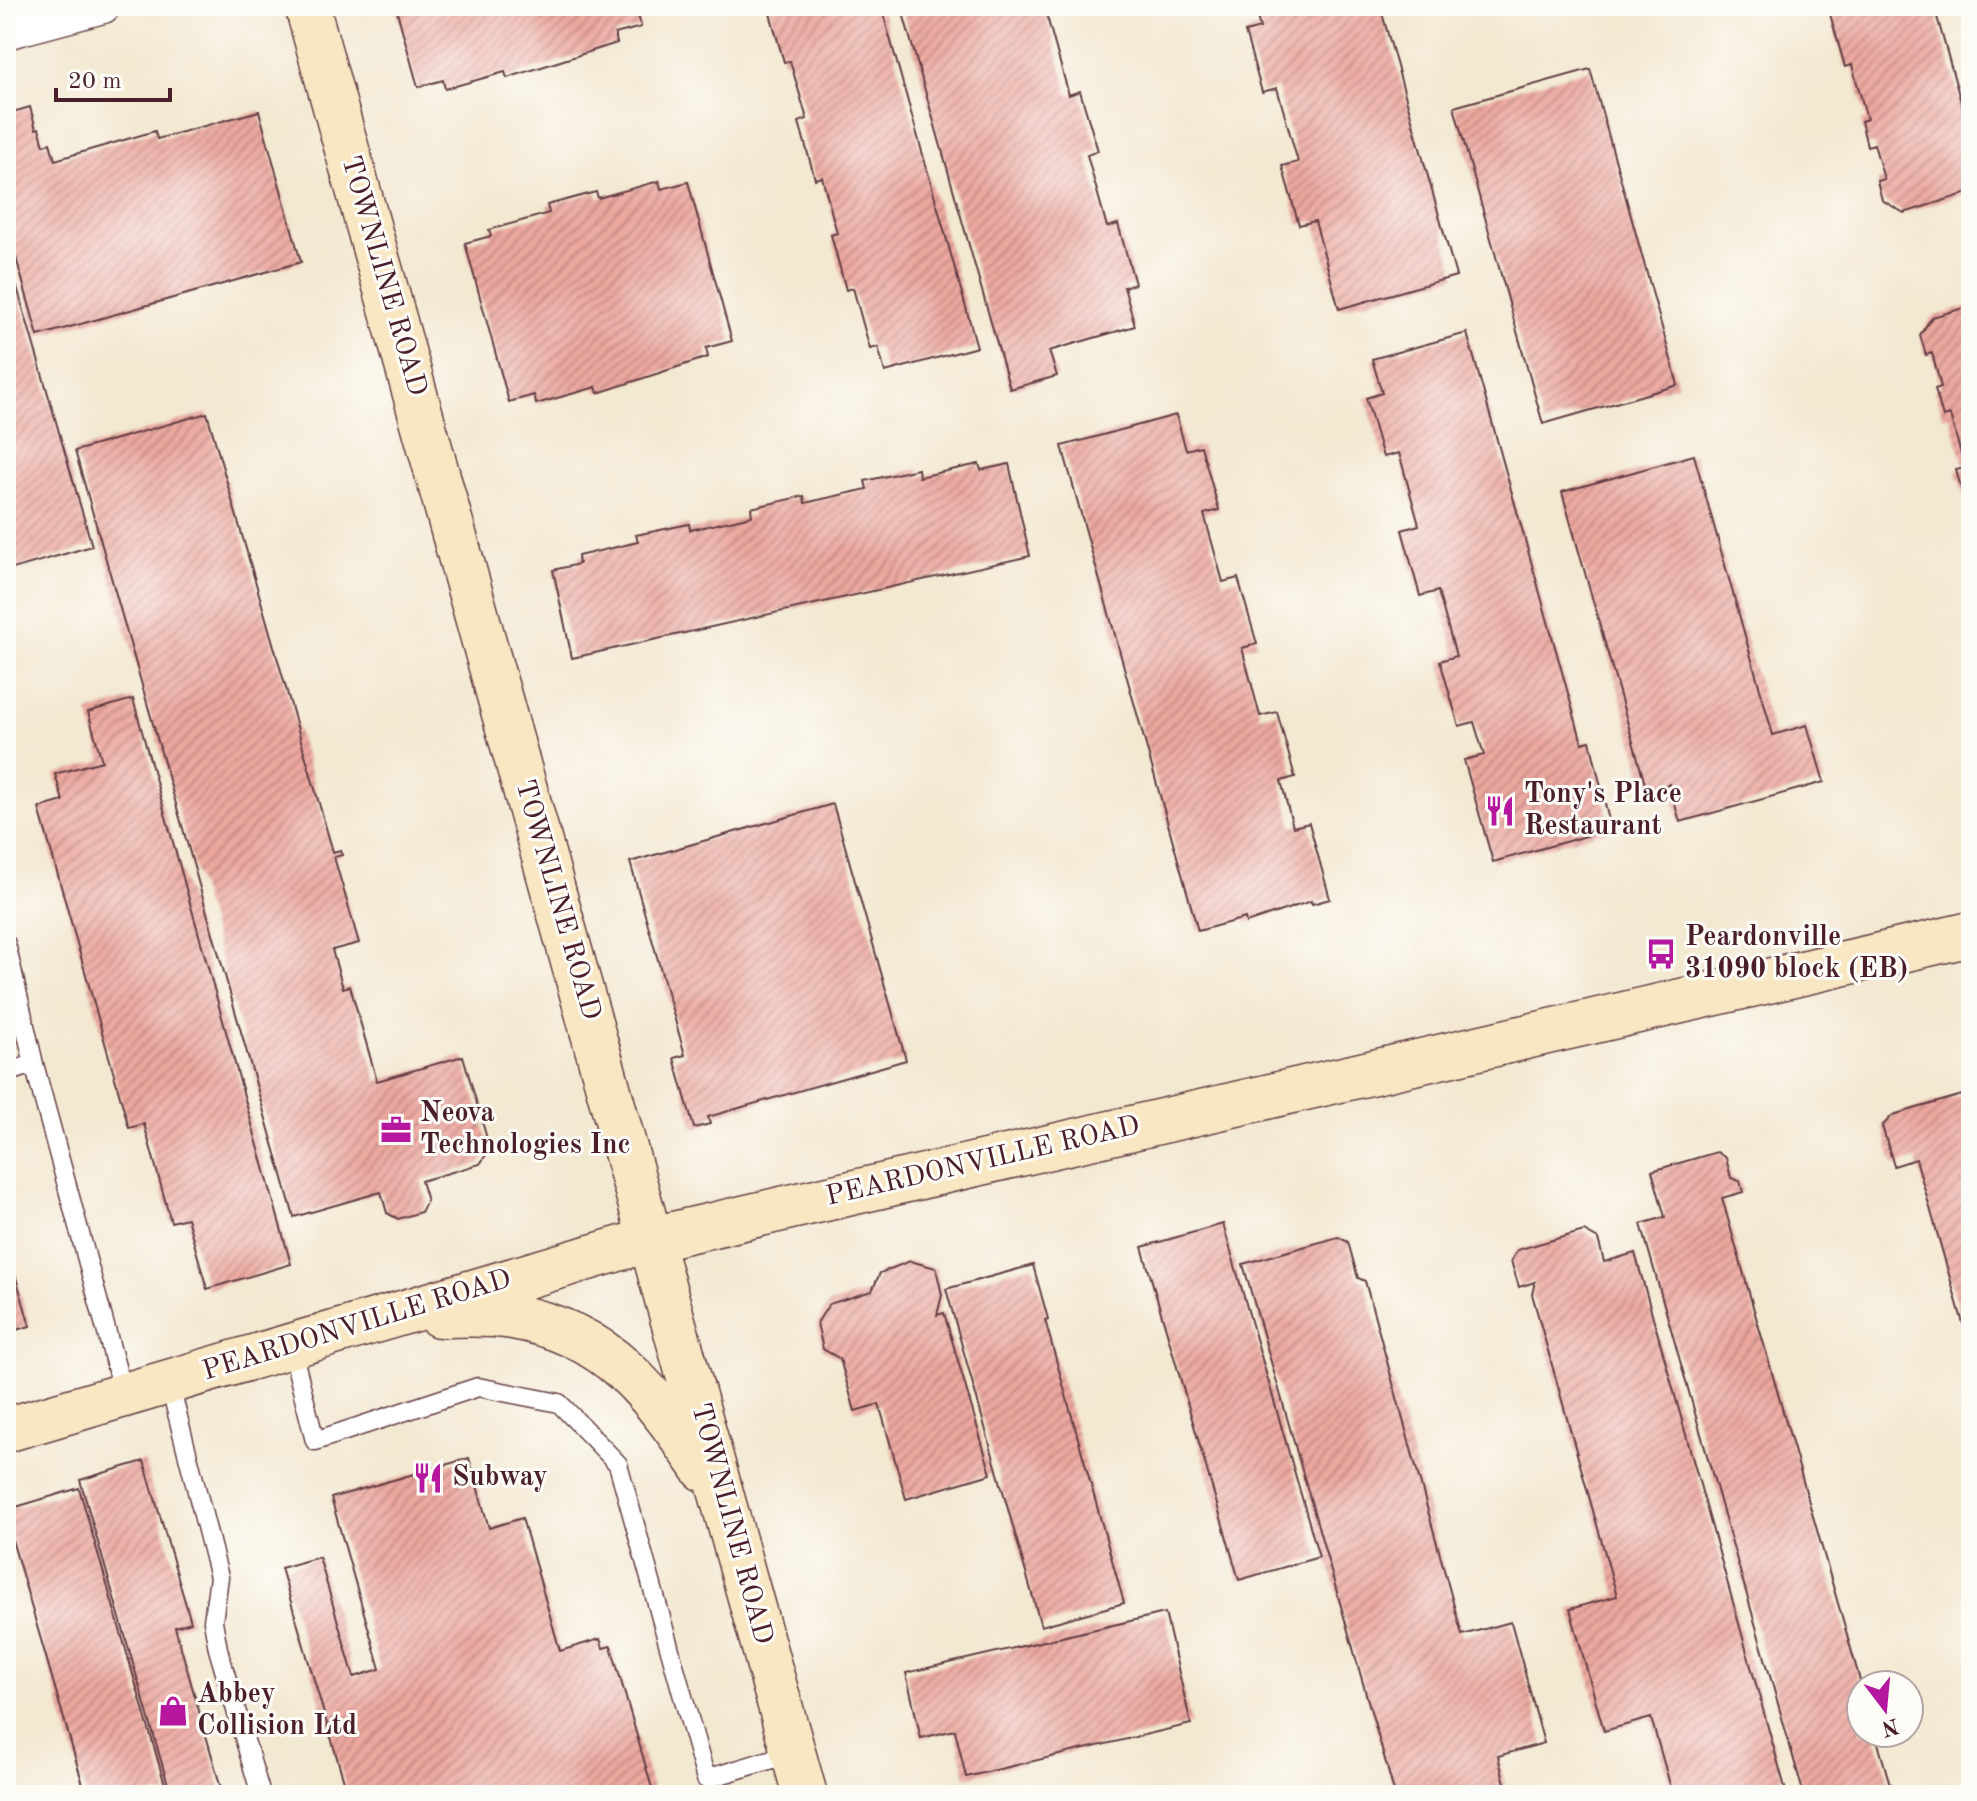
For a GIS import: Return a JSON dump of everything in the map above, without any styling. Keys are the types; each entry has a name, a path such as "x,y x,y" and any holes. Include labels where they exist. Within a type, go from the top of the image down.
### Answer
{"main road":[{"name":"TOWNLINE ROAD","path":"307,6 805,1795"},
{"name":"PEARDONVILLE ROAD","path":"6,1430 652,1239 1971,934"},
{"path":"401,1314 513,1317 589,1341 654,1396 724,1498"}],"street":[{"path":"6,32 103,6"}],"lane":[{"path":"6,944 34,1064 124,1396"},
{"path":"6,1073 34,1064"},
{"path":"291,1346 315,1441 478,1387 559,1403 618,1464 706,1779 793,1753"},
{"path":"169,1382 219,1577 213,1621 218,1649 261,1795"}],"building":[{"path":"636,6 641,27 615,34 617,43 507,78 505,72 445,89 443,80 418,87 396,8"},
{"path":"776,6 881,6 977,347 885,372 878,347 870,349 853,288 846,290 831,235 837,233 822,177 815,179 799,122 807,119 790,61 784,62 769,10"},
{"path":"901,6 1044,6 1069,95 1080,91 1098,151 1087,155 1107,227 1118,224 1135,284 1124,287 1135,326 1049,351 1057,376 1010,389"},
{"path":"1254,6 1380,6 1456,276 1339,309 1315,221 1299,225 1282,166 1298,162 1277,88 1262,92 1245,32 1260,28"},
{"path":"1835,6 1934,6 1971,138 1971,192 1904,213 1882,200 1877,181 1884,179 1874,144 1867,146 1861,121 1867,119 1852,65 1845,67 1830,14 1837,12"},
{"path":"1590,69 1678,385 1543,424 1454,107"},
{"path":"30,107 36,129 39,128 44,145 50,143 55,160 155,131 157,139 259,111 301,262 38,336 6,222 6,114"},
{"path":"659,181 661,189 688,182 732,341 706,348 708,357 598,393 596,387 536,404 534,395 509,402 465,243 491,236 489,230 549,213 547,205 596,192 598,198"},
{"path":"6,249 92,546 6,571"},
{"path":"1971,306 1970,519 1956,470 1965,468 1950,415 1943,417 1935,389 1941,387 1932,353 1926,355 1920,335 1932,317"},
{"path":"1467,333 1582,743 1590,741 1611,829 1493,862 1464,760 1484,755 1474,722 1459,726 1440,661 1456,656 1438,591 1420,596 1402,530 1419,525 1399,453 1383,457 1366,398 1382,393 1372,359"},
{"path":"207,413 333,852 340,850 342,855 334,857 359,943 332,950 343,988 350,986 377,1081 463,1056 490,1149 480,1164 421,1181 427,1201 421,1212 398,1219 387,1213 381,1192 294,1217 75,451"},
{"path":"1176,415 1186,450 1201,446 1219,510 1204,514 1223,582 1238,578 1257,644 1242,648 1260,716 1277,712 1295,777 1281,781 1293,827 1309,823 1330,899 1312,904 1311,901 1246,923 1245,918 1198,931 1062,446"},
{"path":"1694,455 1773,735 1807,725 1824,782 1680,822 1669,784 1647,791 1562,492"},
{"path":"979,464 981,470 1009,464 1030,556 572,658 553,570 579,564 578,556 638,542 636,535 689,524 690,530 752,516 751,508 804,496 805,503 867,489 865,481 918,469 919,477"},
{"path":"133,699 291,1264 207,1289 187,1218 171,1222 144,1124 129,1128 39,808 63,801 55,774 102,761 88,712"},
{"path":"833,804 906,1060 708,1117 710,1124 694,1128 674,1058 685,1055 630,862"},
{"path":"1962,1095 1971,1126 1970,1348 1916,1159 1894,1166 1882,1126 1893,1115"},
{"path":"1717,1152 1726,1158 1731,1178 1740,1181 1743,1192 1722,1198 1857,1669 1845,1669 1845,1749 1880,1749 1893,1795 1804,1795 1641,1224 1665,1217 1652,1171"},
{"path":"1223,1224 1319,1557 1239,1580 1142,1247"},
{"path":"1584,1231 1598,1239 1604,1262 1635,1253 1787,1795 1673,1795 1651,1718 1604,1731 1570,1609 1617,1596 1532,1294 1535,1282 1519,1287 1511,1261 1517,1250"},
{"path":"1338,1237 1348,1242 1358,1278 1365,1281 1462,1635 1511,1622 1544,1743 1498,1756 1508,1795 1395,1795 1243,1264"},
{"path":"6,1243 30,1326 6,1333"},
{"path":"910,1261 936,1268 942,1295 937,1315 944,1313 991,1474 906,1499 879,1404 855,1411 840,1359 823,1349 817,1323 829,1304 872,1291 880,1273"},
{"path":"1033,1265 1048,1319 1045,1320 1124,1603 1041,1626 946,1289"},
{"path":"469,1458 489,1528 522,1518 560,1651 600,1639 603,1648 611,1646 654,1795 348,1795 281,1568 319,1557 354,1677 380,1669 331,1498"},
{"name":"Abbey Collision Ltd","path":"144,1461 191,1622 175,1627 223,1795 171,1795 80,1480"},
{"path":"79,1488 168,1795 86,1795 6,1519 6,1510"},
{"path":"1165,1613 1191,1724 966,1777 955,1730 921,1738 906,1673"}],"place":[{"name":"Tony's Place Restaurant","path":"1500,811"},
{"name":"Peardonville 31090 block (EB)","path":"1661,954"},
{"name":"Neova Technologies Inc","path":"396,1130"},
{"name":"Subway","path":"428,1478"},
{"name":"Abbey Collision Ltd","path":"173,1711"}]}
